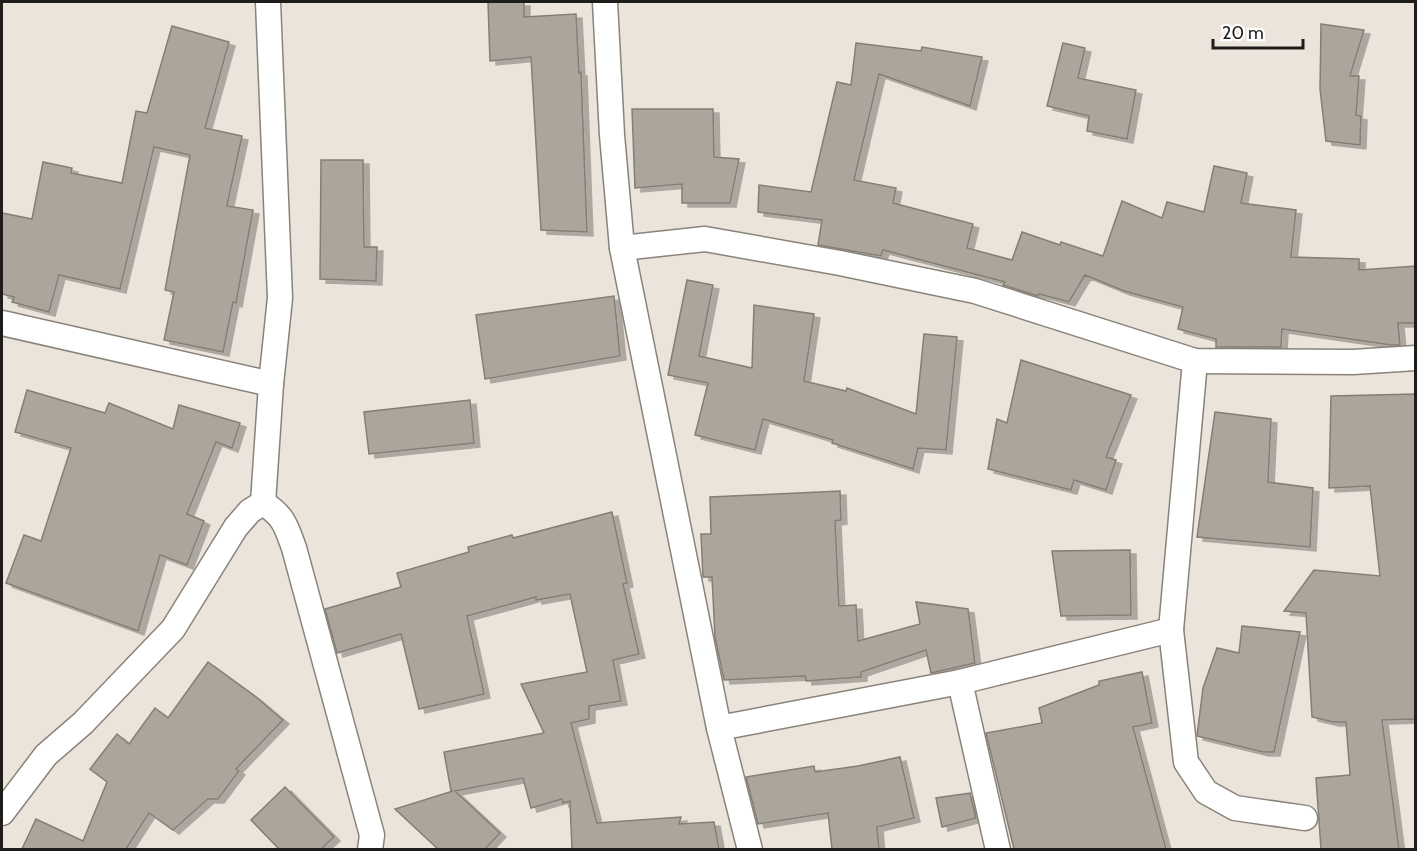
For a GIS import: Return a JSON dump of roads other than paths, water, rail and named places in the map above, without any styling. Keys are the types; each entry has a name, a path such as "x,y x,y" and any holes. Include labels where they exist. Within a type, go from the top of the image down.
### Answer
{"street":[{"path":"263,503 271,384 280,298 268,2"},
{"path":"604,2 622,248 719,728 750,849"},
{"path":"622,248 705,239 840,262 975,291 1196,361 1353,362 1416,358"},
{"path":"2,323 271,384"},
{"path":"1196,361 1171,630 1186,762 1206,792 1235,808 1305,818"},
{"path":"2,813 46,755 83,723 173,629 236,527 250,511 263,503"},
{"path":"263,503 277,511 294,548 372,835 370,849"},
{"path":"719,728 960,682 1171,630"},
{"path":"960,682 998,849"}]}
